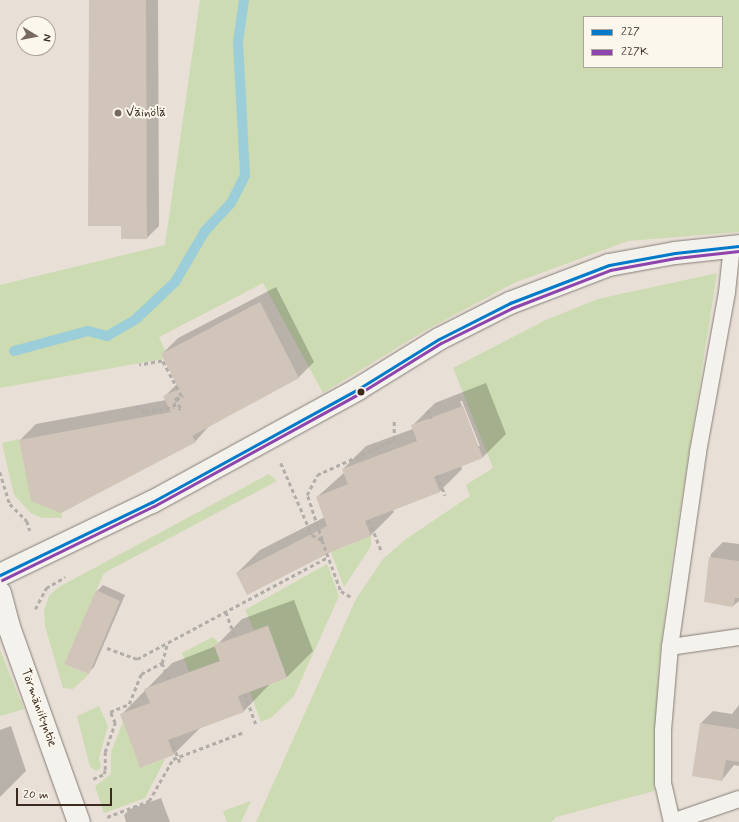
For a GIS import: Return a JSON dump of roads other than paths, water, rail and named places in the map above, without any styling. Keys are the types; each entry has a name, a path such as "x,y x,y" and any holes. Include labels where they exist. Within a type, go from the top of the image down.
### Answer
{"street":[{"path":"0,576 38,559 152,502 275,436 358,389 439,339 510,303 609,265 675,252 736,246"},
{"name":"Törmäniityntie","path":"0,593 9,627 79,822"}],"lane":[{"path":"736,246 698,452 670,647 663,730 663,784 672,822 739,799"},
{"path":"670,647 739,637"}],"waterway":[{"path":"14,351 88,331 107,336 136,319 175,282 205,231 231,203 245,175 238,42 244,0"}],"place":[{"name":"Väinölä","path":"118,113"}]}
